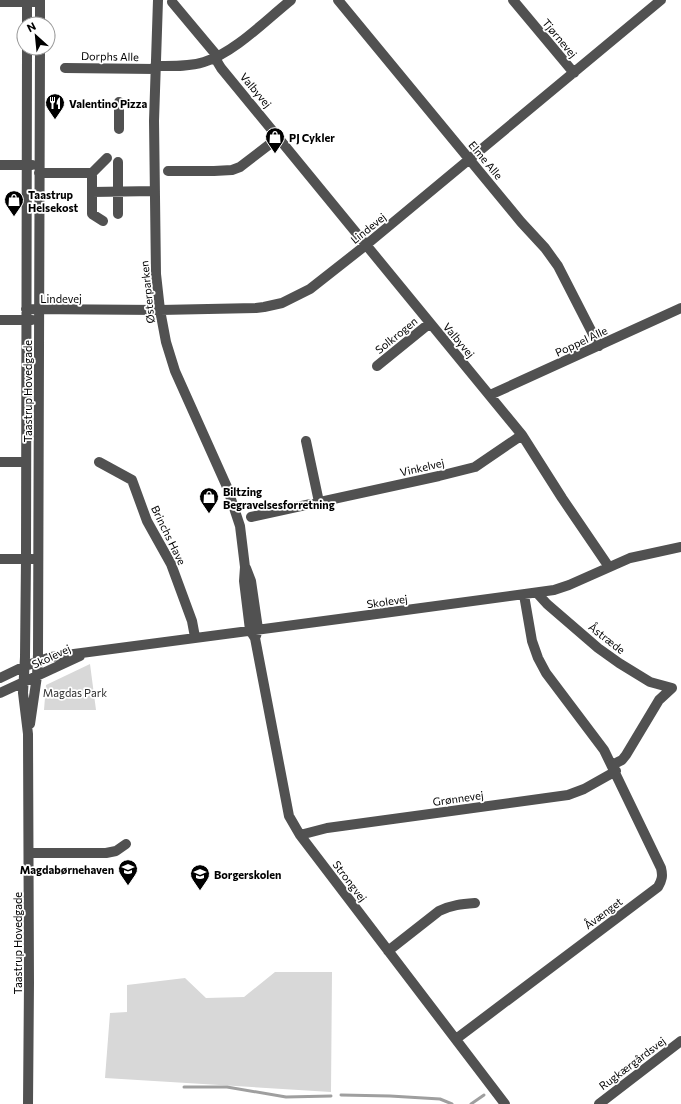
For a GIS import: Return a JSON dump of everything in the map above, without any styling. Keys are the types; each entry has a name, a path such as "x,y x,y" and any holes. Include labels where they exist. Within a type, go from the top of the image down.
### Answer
{"street":[{"name":"Østerparken","path":"158,0 155,68 155,191 156,274 160,310 166,342 175,371 227,487 240,526 245,567 244,581 254,632"},
{"name":"Dorphs Alle","path":"65,68 155,68 190,65 204,62 216,58 249,35 291,0"},
{"name":"Elme Alle","path":"338,0 469,159 545,248 558,266 599,346"},
{"name":"Tjørnevej","path":"513,0 574,73"},
{"name":"Lindevej","path":"0,320 26,315 256,308 282,302 295,297 310,289 366,245 661,0"},
{"path":"27,1 27,16"},
{"path":"0,2 40,1 40,16"},
{"path":"172,2 216,58"},
{"name":"Taastrup Hovedgade","path":"27,56 26,559 25,666 23,693 28,734 28,1104"},
{"name":"Taastrup Hovedgade","path":"28,734 38,661 40,56"},
{"name":"Valbyvej","path":"216,58 221,68 522,435 562,498 609,567"},
{"path":"119,102 119,129"},
{"path":"168,171 235,170 279,137"},
{"path":"103,221 92,214 92,173 107,158"},
{"path":"118,162 118,214"},
{"path":"0,165 26,165 39,169 92,173"},
{"path":"92,192 155,191"},
{"name":"Poppel Alle","path":"490,395 681,308"},
{"name":"Solkrogen","path":"377,366 430,323"},
{"name":"Vinkelvej","path":"252,517 475,467 522,435"},
{"path":"306,442 319,502"},
{"path":"0,462 26,462"},
{"name":"Brinchs Have","path":"99,462 132,480 147,521 171,564 192,621 195,637"},
{"name":"Skolevej","path":"0,678 25,666 51,657 195,637 254,632 554,590 570,585 630,558 681,547"},
{"path":"0,559 39,559"},
{"name":"Åstræde","path":"538,592 547,604 619,663 650,682 672,688 659,700 624,758 614,768"},
{"name":"Åvænget","path":"456,1039 658,887 663,874 614,768 604,750 546,673 538,658 532,641 524,595"},
{"name":"Strongvej","path":"254,632 287,808 292,823 505,1104"},
{"name":"Skolevej","path":"0,693 88,652"},
{"name":"Grønnevej","path":"300,835 327,828 568,795 584,789 614,768"},
{"path":"29,853 106,853 116,851 126,844"},
{"path":"388,951 439,911 447,907 475,903"},
{"name":"Rugkærgårdsvej","path":"598,1104 681,1041"}],"green space":[{"name":"Magdas Park","path":"90,664 96,710 44,710 46,685"},
{"path":"275,972 332,972 331,1092 105,1078 110,1013 127,1012 127,985 185,978 206,998 244,997"}],"waterway":[{"path":"184,1087 227,1087 286,1097 331,1096"},
{"path":"341,1095 440,1099 452,1104"},
{"path":"471,1104 484,1095"}],"place":[{"name":"Valentino Pizza","path":"55,120"},
{"name":"PJ Cykler","path":"275,154"},
{"name":"Taastrup Helsekost","path":"14,217"},
{"name":"Biltzing Begravelsesforretning","path":"209,514"},
{"name":"Magdabørnehaven","path":"128,886"},
{"name":"Borgerskolen","path":"200,891"}]}
